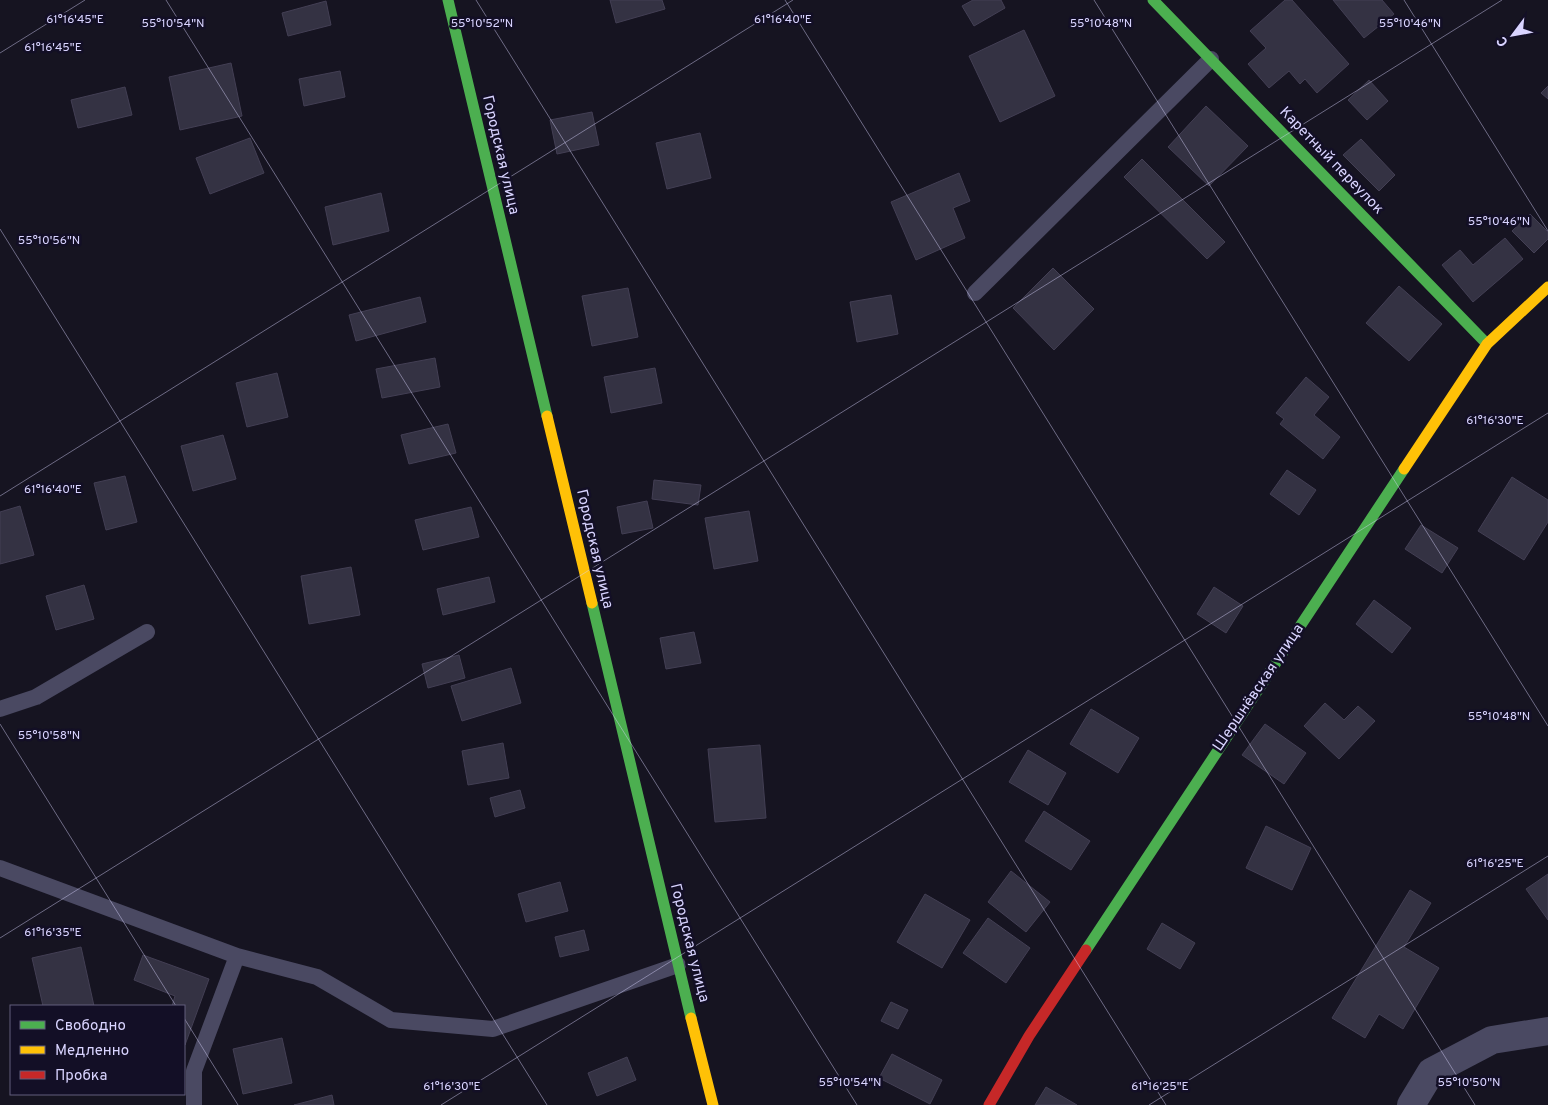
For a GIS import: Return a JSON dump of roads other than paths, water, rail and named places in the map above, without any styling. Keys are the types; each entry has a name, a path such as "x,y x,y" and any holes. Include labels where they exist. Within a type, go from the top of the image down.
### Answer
{"street":[{"name":"Городская улица","path":"448,0 678,965 714,1105"},
{"name":"Каретный переулок","path":"1153,0 1487,344"},
{"name":"Шершнёвская улица","path":"989,1105 1034,1028 1487,344 1548,287"},
{"path":"1411,1105 1431,1072 1492,1040 1548,1031"}],"lane":[{"path":"975,293 1211,60"},
{"path":"0,709 36,697 147,632"},
{"path":"0,868 237,956 317,977 391,1020 493,1029 678,965"},
{"path":"194,1105 194,1072 237,956"}]}
